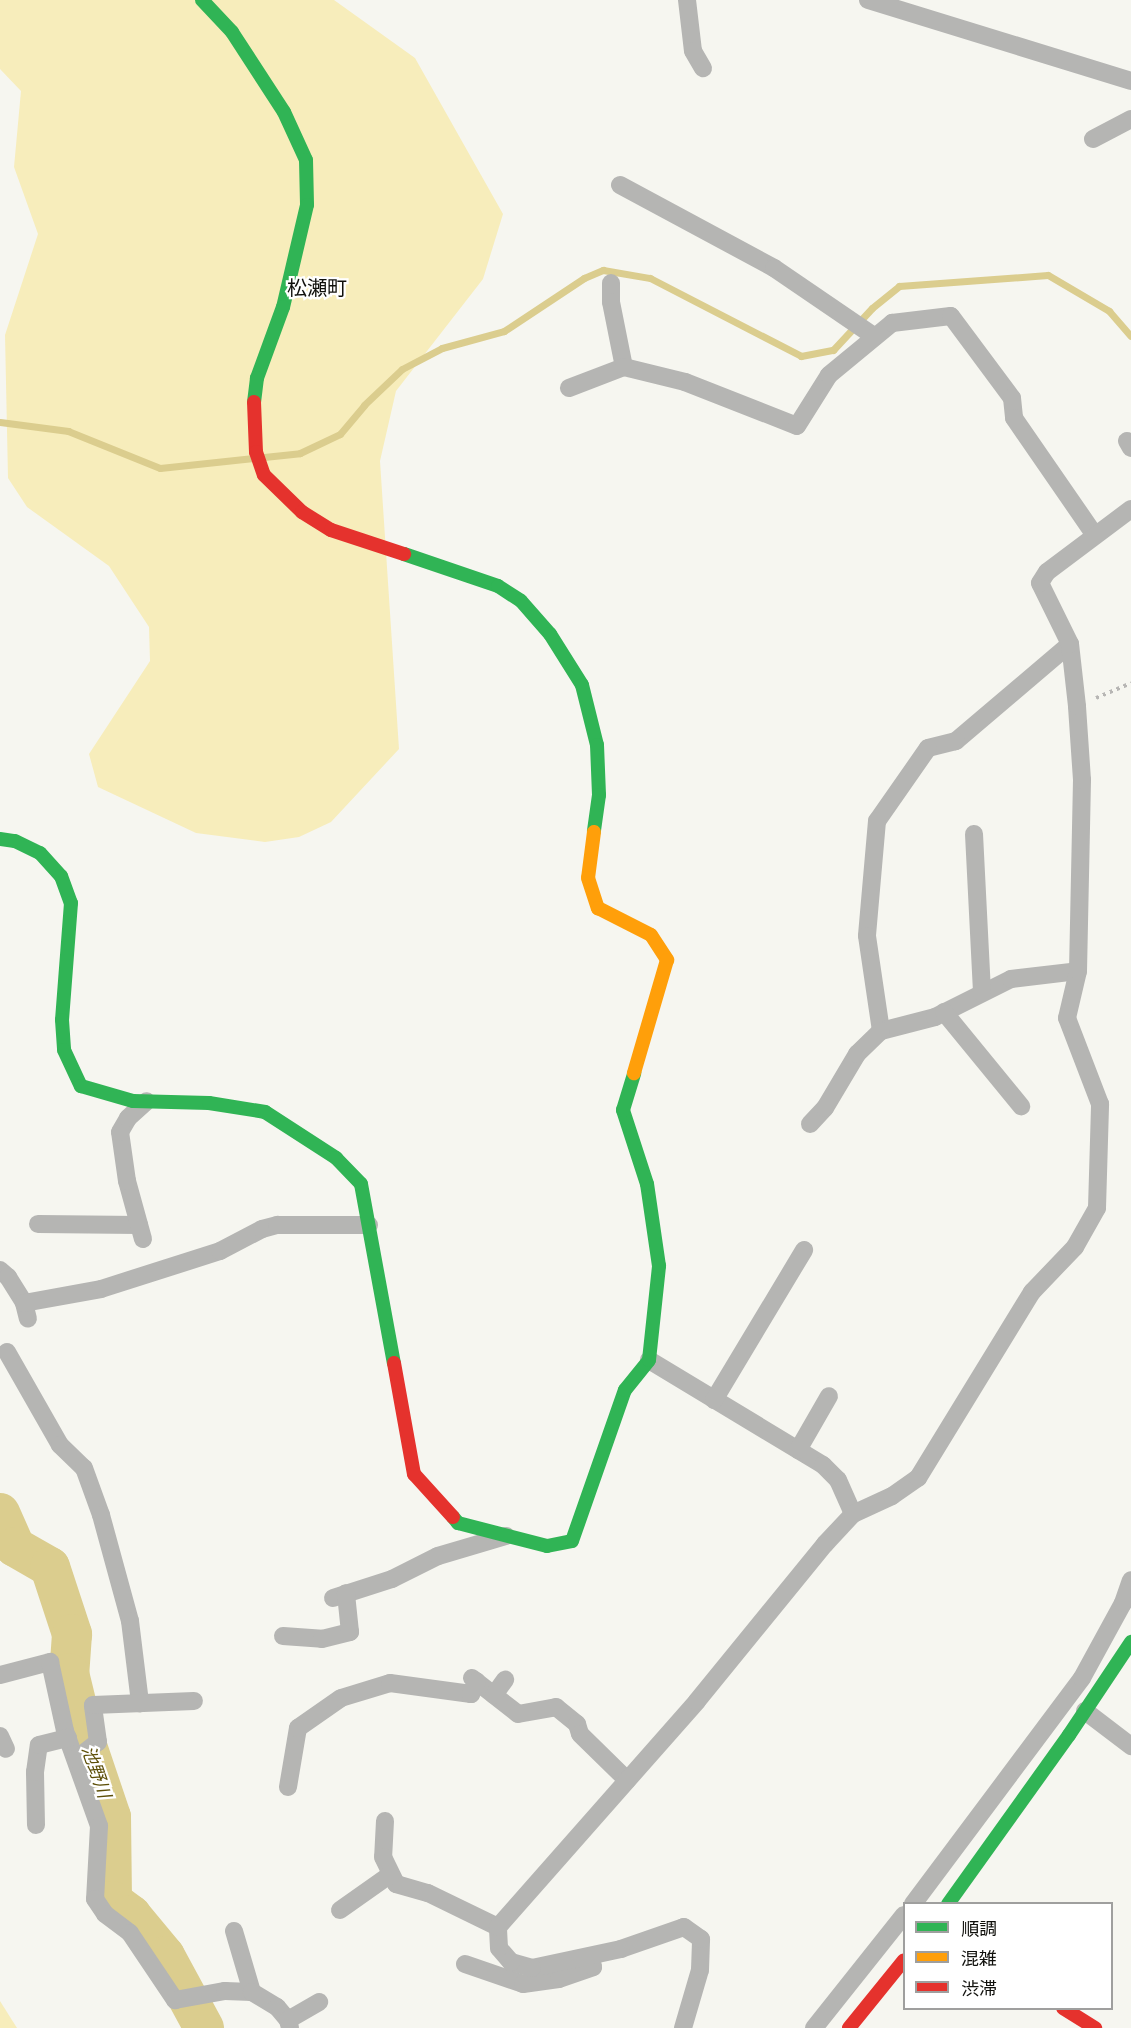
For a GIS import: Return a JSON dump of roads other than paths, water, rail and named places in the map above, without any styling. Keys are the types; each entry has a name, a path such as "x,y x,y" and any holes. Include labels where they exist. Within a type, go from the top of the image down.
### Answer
{"street":[{"path":"0,839 15,841 40,853 61,876 71,903 62,1020 64,1050 81,1086 133,1101 209,1103 265,1112 336,1158 361,1184 414,1474 458,1522 547,1546 572,1541 625,1390 649,1360 659,1266 647,1184 623,1110 667,960 651,935 598,908 588,878 598,785 597,745 582,685 550,634 521,601 498,586 331,530 302,512 264,476 256,452 253,408 257,378 283,307 307,206 306,160 284,112 232,32 202,0"},
{"path":"687,0 693,51 703,68"},
{"path":"868,0 1131,81"},
{"path":"1093,139 1131,118"},
{"path":"620,185 774,268 875,337"},
{"path":"611,283 611,302 624,367"},
{"path":"569,388 624,367 685,382 797,426 829,375 892,323 951,316 1012,398 1014,418 1094,534"},
{"path":"683,2028 700,1970 701,1939 684,1927 621,1949 532,1968 511,1962 499,1948 498,1927 697,1701 825,1544 853,1514 892,1496 918,1478 1032,1292 1075,1246 1097,1208 1100,1104 1067,1018 1078,972 1082,780 1077,706 1070,644 1040,583 1047,572 1094,534 1131,509"},
{"path":"881,1031 867,936 877,821 928,748 956,741 1070,644"},
{"path":"974,834 982,993"},
{"path":"810,1124 825,1108 857,1054 881,1031 944,1012 1011,979 1078,972"},
{"path":"944,1012 1021,1106"},
{"path":"38,1224 141,1232 127,1181 120,1132 128,1118 147,1101"},
{"path":"0,1270 8,1277 26,1311 220,1251 262,1228 278,1225 369,1225"},
{"path":"714,1400 804,1250"},
{"path":"7,1352 60,1445 84,1468 101,1515 130,1621 140,1703"},
{"path":"649,1360 824,1465 838,1480 853,1514"},
{"path":"798,1450 829,1396"},
{"path":"283,1636 322,1639 350,1632 340,1596 392,1579 438,1556 508,1536"},
{"path":"914,1902 1082,1678 1123,1603 1131,1580"},
{"path":"949,1902 1131,1642"},
{"path":"0,1675 50,1662 68,1738 99,1826 95,1899 105,1914 130,1933 175,2000 225,1990 252,1992 277,2007 289,2024 319,2002"},
{"path":"288,1787 298,1728 341,1698 390,1683 471,1694 474,1680 518,1714 556,1707 577,1724 580,1734 627,1780"},
{"path":"494,1695 505,1680"},
{"path":"76,1759 98,1743 93,1705 194,1701"},
{"path":"1085,1711 1131,1746"},
{"path":"36,1825 35,1772 39,1745 68,1738"},
{"path":"385,1821 383,1857 396,1884 428,1893 498,1927"},
{"path":"340,1910 391,1874"},
{"path":"814,2028 903,1916"},
{"path":"234,1931 252,1992"},
{"path":"465,1964 523,1984 559,1979 593,1967 591,1956"},
{"path":"849,2028 903,1961"},
{"path":"1066,2010 1095,2028"}],"waterway":[{"path":"264,457 300,453 340,434 364,405 402,369 442,348 504,331 584,278 603,270 650,278 801,356 833,350 872,308 899,286 1048,275 1109,311 1131,336"},
{"path":"0,422 68,431 160,468 253,458"},
{"name":"池野川","path":"0,1513 15,1547 50,1567 72,1634 69,1673 86,1743 111,1817 112,1901 131,1915 165,1956 204,2028"}],"district":[{"name":"松瀬町","path":"317,288"}]}
